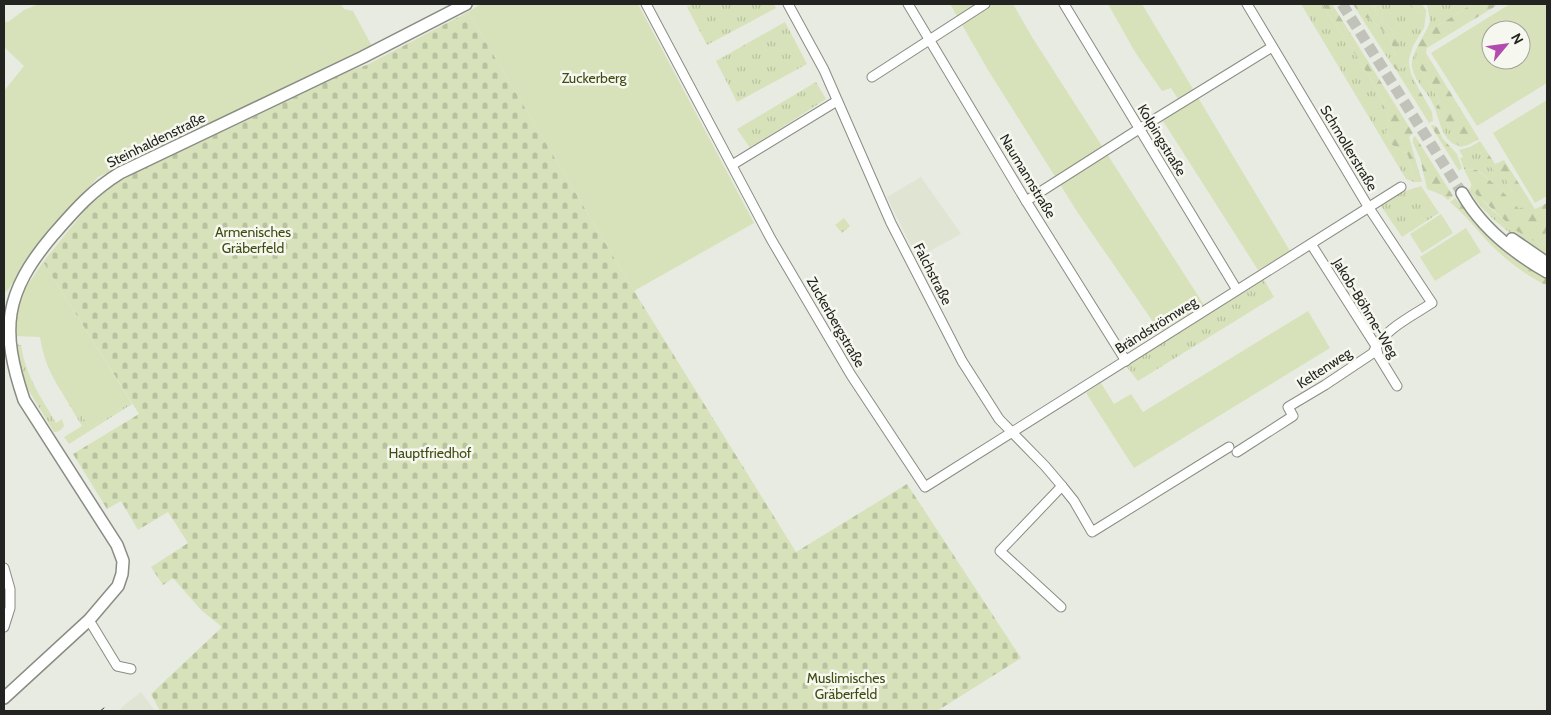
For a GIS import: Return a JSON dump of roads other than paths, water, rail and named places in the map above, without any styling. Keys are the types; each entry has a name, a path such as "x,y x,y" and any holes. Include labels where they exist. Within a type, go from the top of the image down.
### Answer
{"street":[{"name":"Steinhaldenstraße","path":"5,695 89,620 118,586 122,574 123,560 117,545 24,400 14,381 5,352 4,327 8,303 27,267 79,205 93,192 120,173 363,57 466,4"},
{"name":"Zuckerbergstraße","path":"646,4 771,238 852,375 925,487"},
{"name":"Falchstraße","path":"788,4 824,70 891,223 962,361 999,419 1062,486 1074,501 1092,532"},
{"name":"Naumannstraße","path":"908,4 1026,201 1126,361"},
{"path":"872,77 985,4"},
{"name":"Kolpingstraße","path":"1064,4 1237,290"},
{"name":"Schmollerstraße","path":"1248,4 1369,208 1432,303"},
{"path":"1026,201 1272,47"},
{"path":"732,166 837,101"},
{"name":"Brändströmweg","path":"925,487 1401,187"},
{"path":"1547,263 1511,238 1464,197 1483,222 1506,243 1533,264 1547,272"},
{"name":"Jakob-Böhme-Weg","path":"1311,244 1376,346 1378,355 1397,386"},
{"name":"Keltenweg","path":"1092,532 1293,416 1288,407 1373,353 1382,336 1432,303"},
{"path":"1060,606 1000,551 1062,486"},
{"path":"4,568 10,589 10,608 4,627"},
{"path":"89,620 117,666 131,669"}],"tunnel":[{"path":"1342,4 1462,193"}],"tram line":[{"path":"100,711 104,708"}],"park label":[{"name":"Zuckerberg","path":"594,78"},
{"name":"Armenisches Gräberfeld","path":"253,240"},
{"name":"Hauptfriedhof","path":"430,453"},
{"name":"Muslimisches Gräberfeld","path":"846,686"}]}
